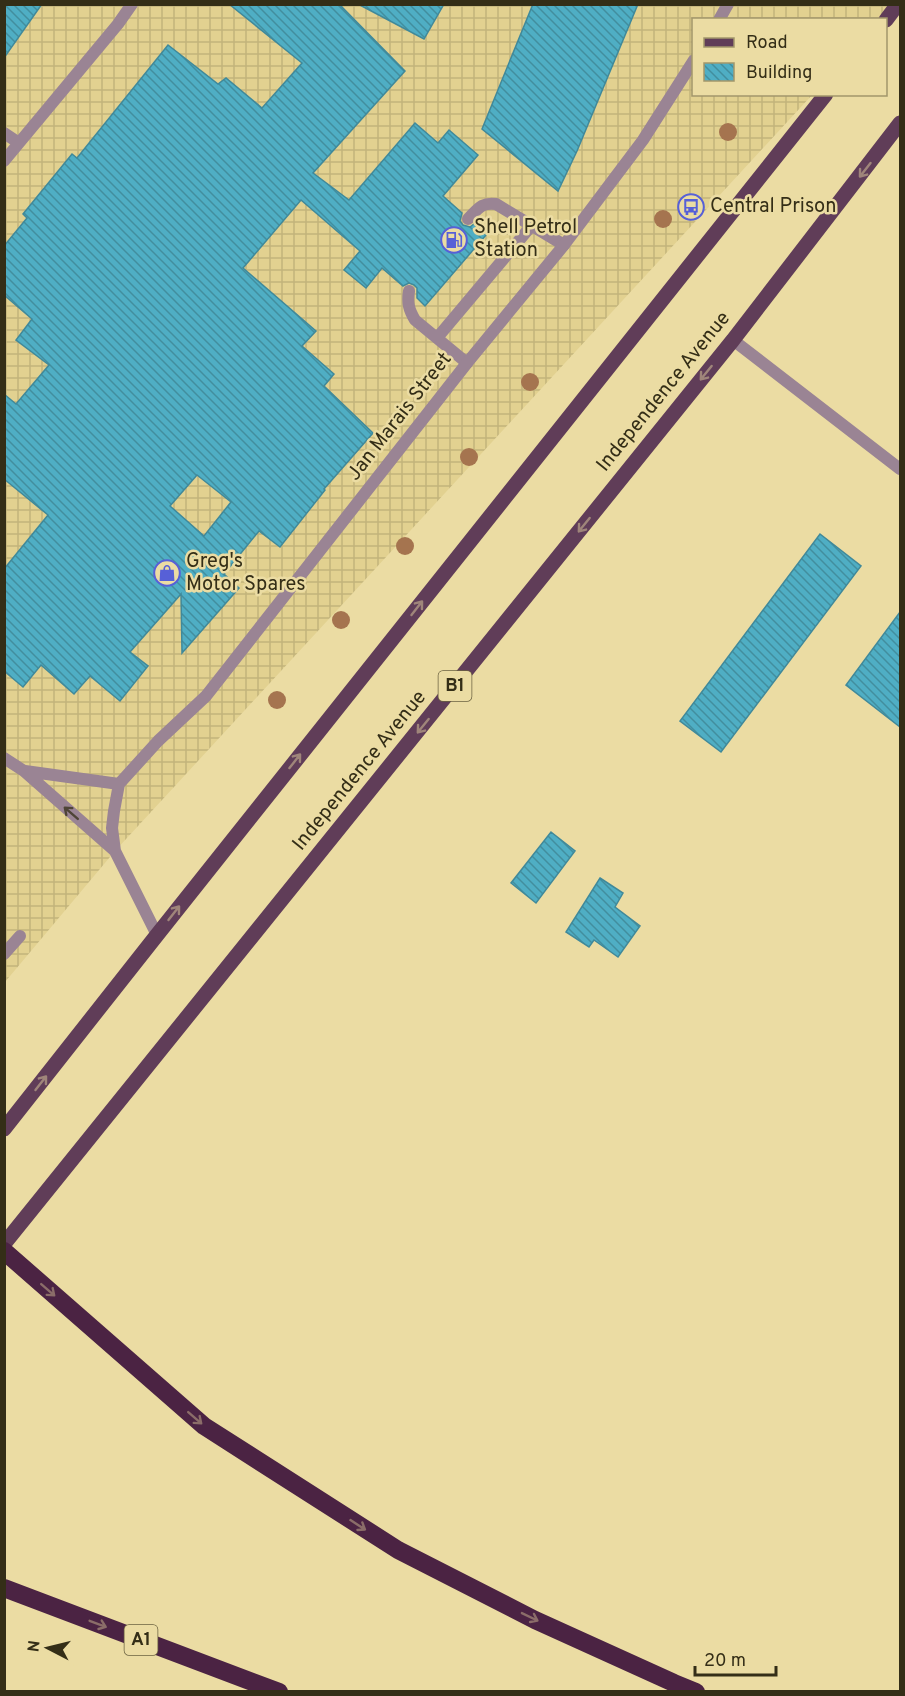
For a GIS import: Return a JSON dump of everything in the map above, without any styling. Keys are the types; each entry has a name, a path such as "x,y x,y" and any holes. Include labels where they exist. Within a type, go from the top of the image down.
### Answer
{"highway":[{"path":"4,1251 204,1426 398,1550 535,1620 696,1692"},
{"name":"A1","path":"4,1588 279,1692"}],"main road":[{"path":"887,18 898,4"},
{"path":"4,1129 824,96"},
{"name":"Independence Avenue","path":"4,1244 733,340 900,123"}],"street":[{"path":"4,161 132,4"},
{"path":"720,18 728,4"},
{"name":"Jan Marais Street","path":"119,784 158,741 206,696 467,363 564,245 643,140 692,62"},
{"path":"4,133 19,143"},
{"path":"468,219 480,206 488,203 496,204 564,245"},
{"path":"437,338 532,225"},
{"path":"409,291 407,302 416,320 467,363"},
{"path":"733,340 900,469"},
{"path":"4,758 24,771 116,851"},
{"path":"24,771 119,784 112,828 116,851 157,935"},
{"path":"4,954 21,936"}],"shaded area":[{"path":"5,5 895,5 882,18 692,18 692,96 811,96 115,851 5,982"}],"building":[{"path":"4,4 42,4 4,58"},
{"path":"229,4 339,4 405,71 313,173 349,200 415,123 438,143 449,130 478,155 443,196 462,213 460,221 463,225 470,227 474,224 486,235 425,306 417,298 417,288 414,285 409,283 403,286 382,268 366,288 344,270 360,251 301,200 243,268 316,331 302,346 334,374 324,386 373,433 324,489 280,547 259,531 224,574 239,588 182,653 181,594 130,652 148,666 120,701 90,676 74,694 41,665 23,687 4,671 4,569 48,515 4,479 4,394 16,404 49,365 16,340 32,319 4,295 4,246 27,218 23,214 72,154 77,158 168,45 218,84 226,78 262,108 302,63","holes":["197,475 231,502 204,536 170,506"]},
{"path":"358,4 444,4 424,39"},
{"path":"533,4 638,4 558,191 482,129"},
{"path":"820,534 861,566 721,752 680,721"},
{"path":"900,612 900,727 846,685"},
{"path":"551,832 575,851 536,903 511,883"},
{"path":"600,878 623,893 615,907 640,926 618,957 594,940 589,947 566,932"}],"place":[{"name":"Central Prison","path":"691,207"},
{"name":"Shell Petrol Station","path":"454,240"},
{"name":"Greg's Motor Spares","path":"167,573"}]}
